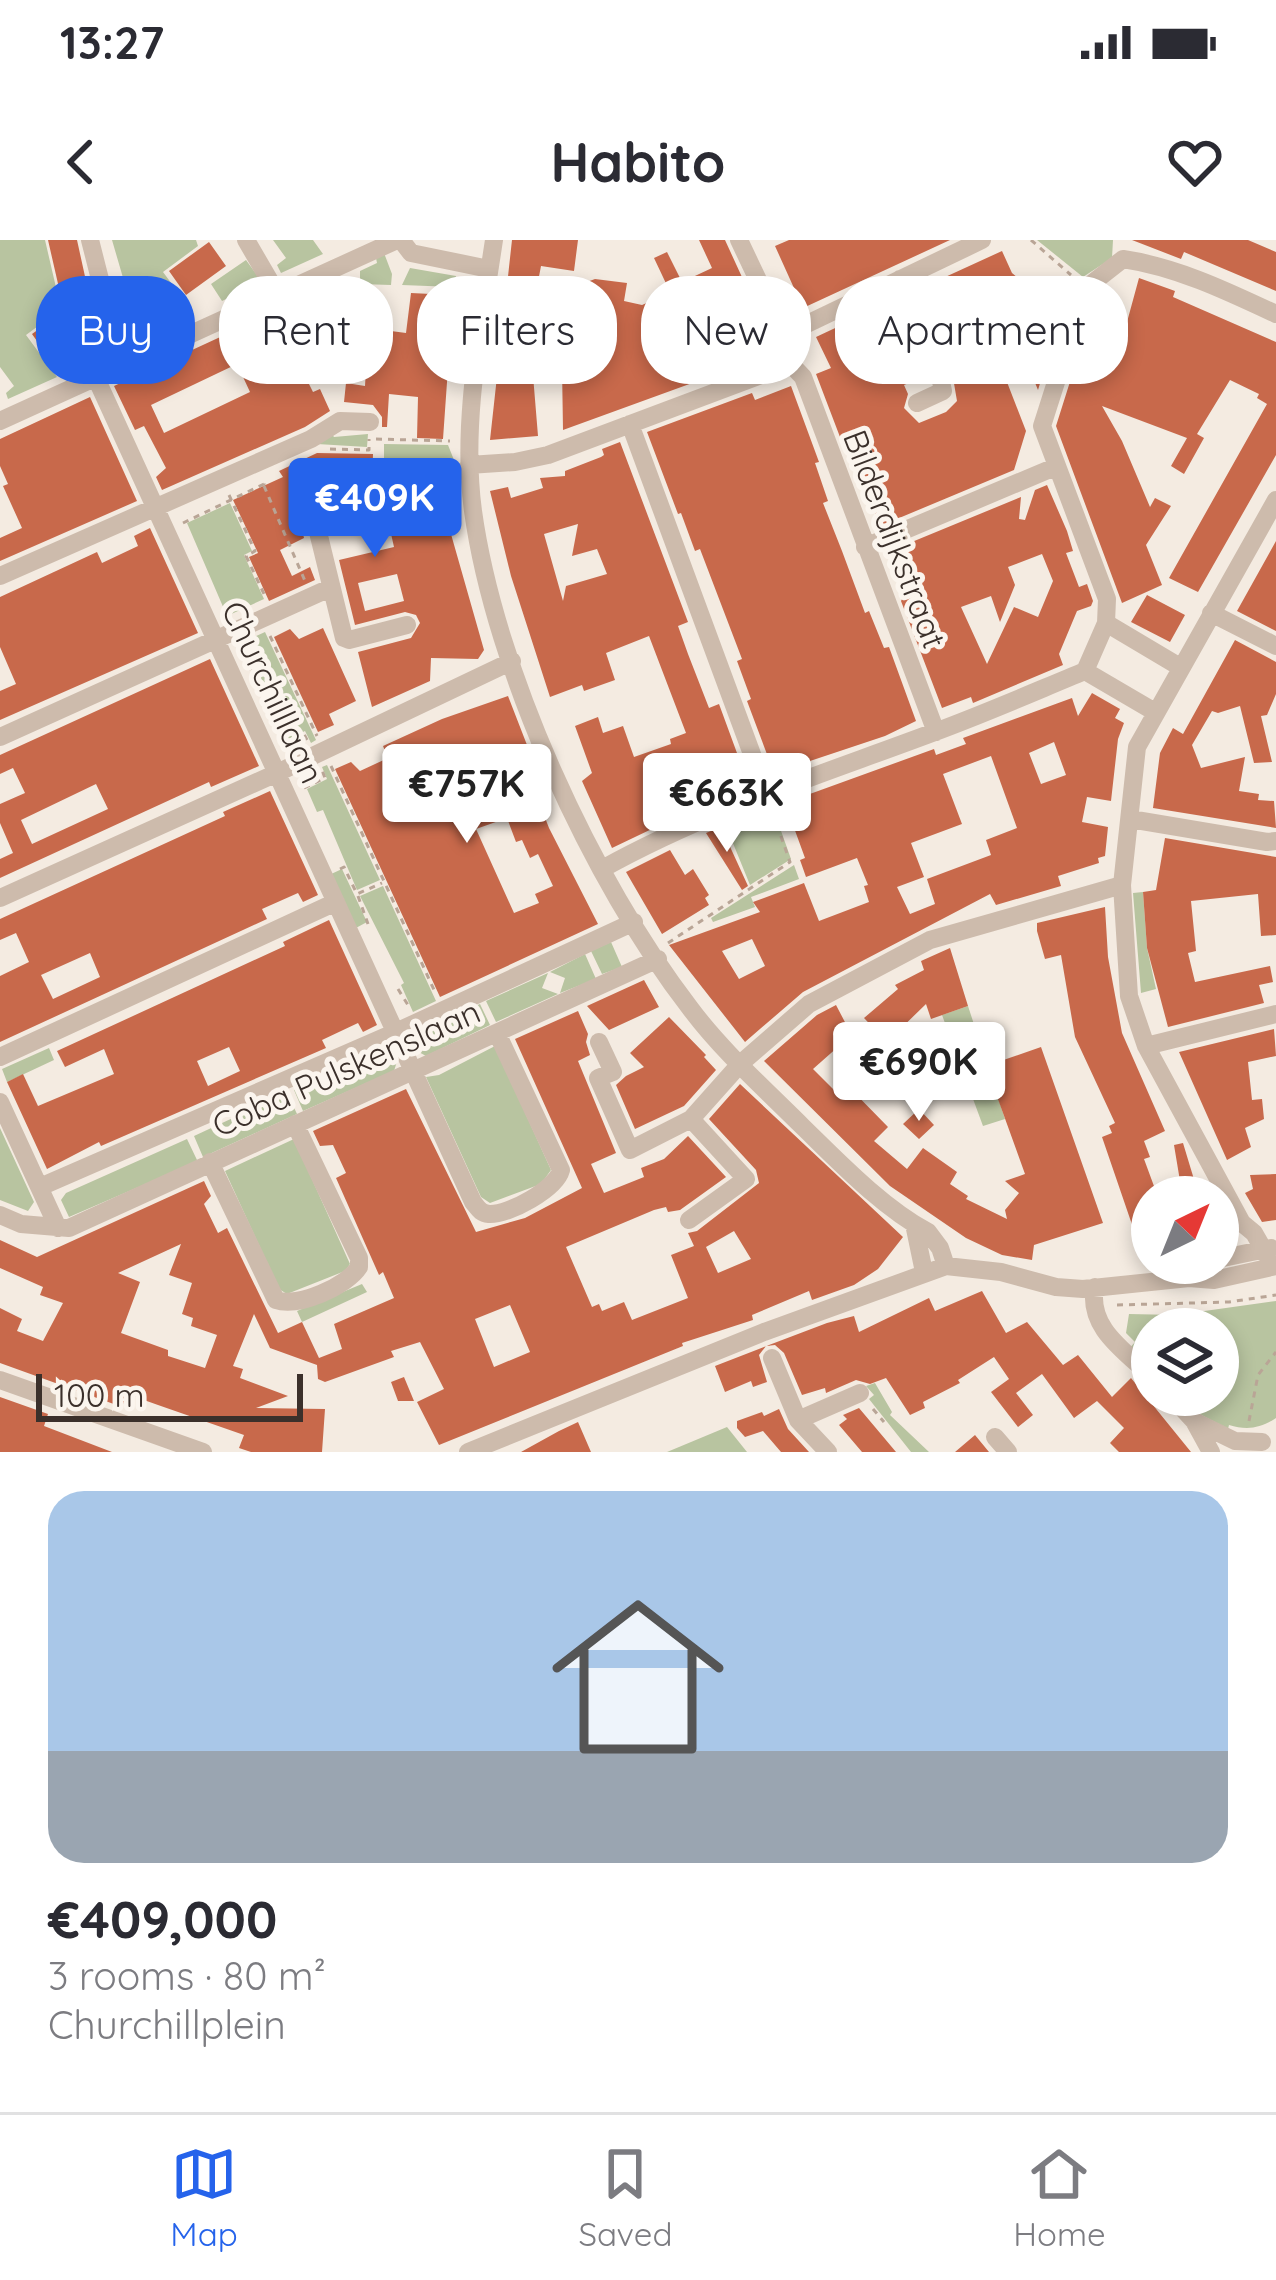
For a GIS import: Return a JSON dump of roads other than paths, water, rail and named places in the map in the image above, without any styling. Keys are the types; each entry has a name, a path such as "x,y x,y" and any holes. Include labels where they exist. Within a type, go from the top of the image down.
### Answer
{"street":[{"path":"90,240 99,276"},
{"path":"246,240 267,276"},
{"path":"320,276 399,240 411,253 489,269"},
{"path":"494,240 470,442 473,514 490,592 548,757 602,869 690,1009 830,1153 928,1232 946,1266"},
{"path":"739,240 756,276"},
{"path":"906,276 982,240"},
{"path":"602,869 667,833 766,792 936,732 1085,671 1106,622 1107,599 1042,426 1086,288 1123,249 1276,314"},
{"path":"4,414 81,384"},
{"name":"Churchilllaan","path":"99,384 396,1032 481,1211 491,1214 548,1192 560,1178 560,1162 497,1033"},
{"path":"469,465 515,463 548,455 737,384"},
{"name":"Bilderdijkstraat","path":"806,384 936,732"},
{"path":"917,403 943,391 942,384"},
{"path":"0,576 311,439 340,421 370,422"},
{"path":"630,424 766,792"},
{"path":"865,547 1054,467"},
{"path":"1243,1222 1241,1264 1273,1257 1243,1222 1146,1046 1129,996 1122,885 1137,748 1276,500"},
{"path":"364,515 321,526 318,532 344,638 407,626"},
{"path":"0,737 268,616 328,583"},
{"path":"1211,613 1276,646"},
{"path":"1106,622 1180,668"},
{"path":"0,898 512,661"},
{"path":"1085,671 1155,712"},
{"path":"1130,819 1276,841"},
{"path":"599,1042 613,1072 598,1078 630,1150 692,1119 740,1064 809,1004 930,940 1122,885"},
{"path":"0,1057 336,902"},
{"name":"Coba Pulskenslaan","path":"40,1187 634,922"},
{"name":"Coba Pulskenslaan","path":"58,1228 69,1228 416,1072 656,956"},
{"path":"1146,1046 1276,1014"},
{"path":"0,1102 58,1228 21,1224 0,1215"},
{"path":"689,1220 746,1179 692,1119"},
{"path":"210,1162 276,1300 291,1304 351,1279 359,1267 358,1258 295,1124"},
{"path":"914,1224 924,1272"},
{"path":"468,1452 768,1345 946,1266 1039,1280 1056,1287 1131,1283"},
{"path":"1095,1286 1092,1301 1099,1324 1131,1356"},
{"path":"768,1345 798,1420 828,1452"},
{"path":"0,1380 203,1452"},
{"path":"798,1420 860,1394"},
{"path":"1188,1416 1211,1452"},
{"path":"1193,1421 1258,1447 1276,1424"}]}
